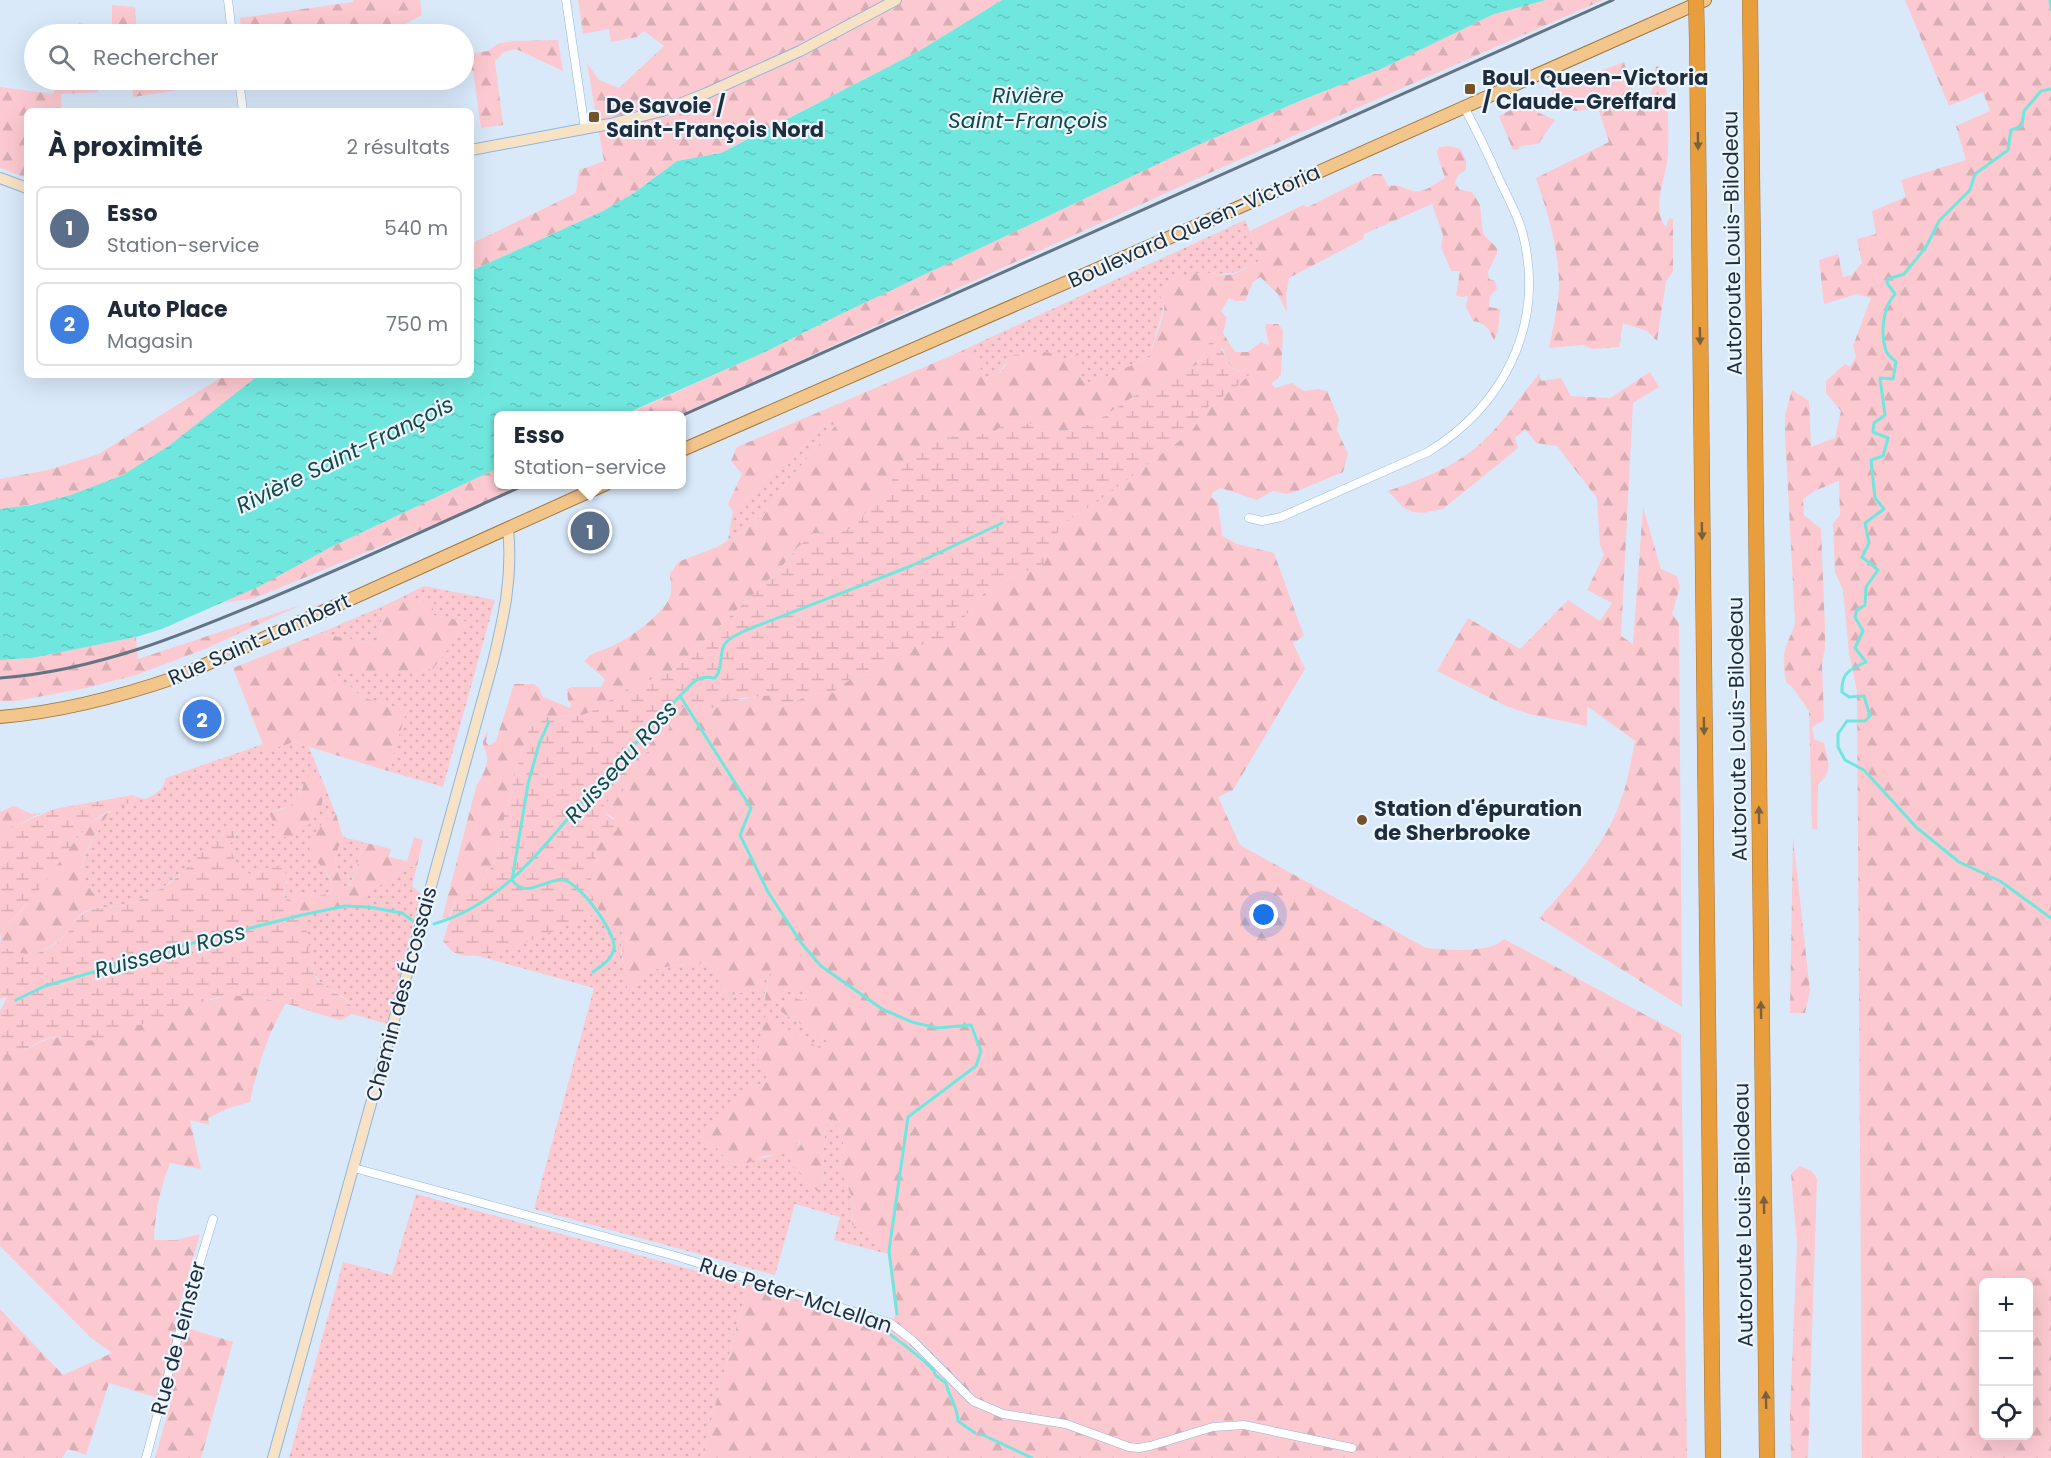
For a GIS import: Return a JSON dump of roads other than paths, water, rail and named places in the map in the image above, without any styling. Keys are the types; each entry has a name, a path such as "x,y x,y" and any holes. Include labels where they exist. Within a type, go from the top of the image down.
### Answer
{"highway":[{"name":"Autoroute Louis-Bilodeau","path":"1696,0 1713,1458"},
{"name":"Autoroute Louis-Bilodeau","path":"1750,0 1767,1458"}],"main road":[{"path":"474,149 638,118 707,93 800,51 896,0"},
{"name":"Boulevard Queen-Victoria","path":"686,448 1705,0"},
{"path":"0,178 24,187"},
{"path":"508,528 595,489"},
{"name":"Rue Saint-Lambert","path":"0,717 57,710 99,701 180,676 508,528"},
{"name":"Chemin des Écossais","path":"273,1458 495,654 509,587 508,528"}],"street":[{"path":"228,0 231,24"},
{"path":"566,0 585,129"},
{"path":"240,90 243,108"},
{"path":"1249,518 1262,521 1281,517 1428,452 1458,432 1471,420 1489,400 1504,377 1524,327 1529,291 1527,255 1519,220 1464,107"},
{"name":"Rue Peter-McLellan","path":"354,1168 679,1257 890,1323 907,1334 973,1401 1002,1414 1066,1424 1129,1447 1150,1446 1213,1427 1244,1425 1352,1448"},
{"name":"Rue de Leinster","path":"146,1458 185,1311 213,1219"}],"water":[{"name":"Rivière Saint-François","path":"1002,0 1546,0 1494,14 1383,68 1198,145 765,352 632,411 494,411 494,470 331,547 260,586 162,629 136,637 32,658 0,660 0,509 32,505 71,495 123,475 170,445 255,378 474,378 474,270 603,211 634,193 677,161 721,153 919,51"}],"waterway":[{"path":"2050,0 2051,9"},
{"path":"2051,89 2041,91 2024,111 2022,126 2011,130 2008,150 1975,174 1970,190 1939,221 1926,247 1904,274 1888,279 1887,283 1895,294 1885,313 1883,336 1886,351 1896,362 1893,379 1880,378 1885,415 1874,423 1873,432 1888,438 1883,456 1871,460 1875,498 1884,509 1865,523 1869,543 1862,557 1878,570 1866,587 1865,605 1857,610 1855,617 1863,631 1855,648 1866,662 1848,672 1842,686 1842,692 1849,697 1864,696 1870,716 1865,721 1847,721 1838,734 1838,747 1845,760 1864,770 1916,827 1959,862 2000,881 2051,918"},
{"path":"680,696 699,679 715,678 719,671 724,645 736,635 911,566 1002,523"},
{"name":"Ruisseau Ross","path":"434,924 459,915 502,888 538,853 680,696 751,808 740,835 768,892 802,944 821,966 882,1009 912,1022 937,1028 971,1025 981,1051 976,1066 908,1117 889,1251 897,1314"},
{"path":"549,722 539,744 528,784 512,880 517,886 523,888 563,880 587,898 609,931 614,948 609,959 593,972"},
{"name":"Ruisseau Ross","path":"16,1000 45,986 207,939 345,906 369,907 402,913 413,921"},
{"name":"Ruisseau Ross","path":"891,1335 919,1357 934,1371 935,1375 946,1383 958,1421 975,1433"},
{"name":"Ruisseau Ross","path":"981,1434 1032,1458"}],"railway":[{"path":"686,414 1613,0"},
{"path":"0,678 71,668 140,649 173,637 305,583 516,489"}],"place":[{"name":"Boul. Queen-Victoria / Claude-Greffard","path":"1470,89"},
{"name":"De Savoie / Saint-François Nord","path":"594,117"},
{"name":"Esso","path":"590,531"},
{"name":"Auto Place","path":"202,719"},
{"name":"Station d'épuration de Sherbrooke","path":"1362,820"}]}
